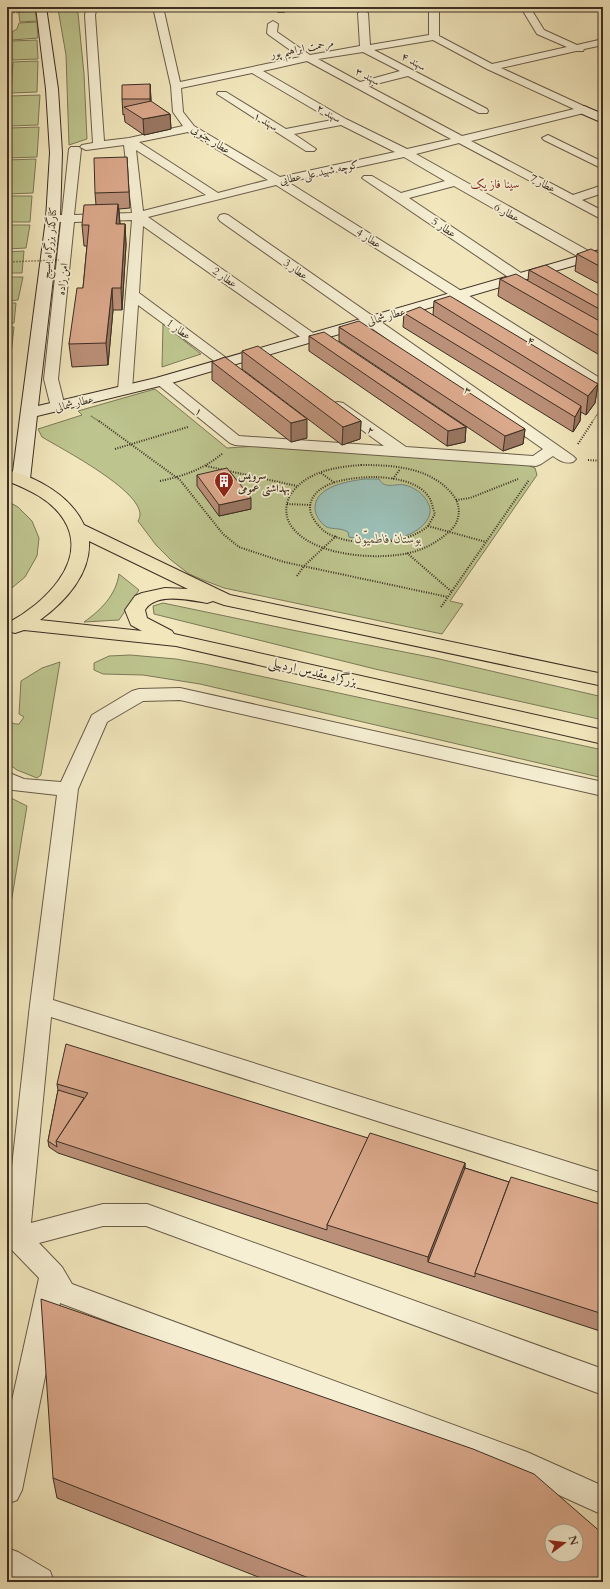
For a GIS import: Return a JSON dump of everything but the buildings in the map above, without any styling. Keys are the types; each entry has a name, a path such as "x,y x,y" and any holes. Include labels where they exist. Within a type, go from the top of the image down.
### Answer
{"highway":[{"path":"14,477 48,493 67,510 78,530 81,553 72,578 52,602 14,628"},
{"path":"78,530 224,599"},
{"path":"176,640 138,621 135,610 142,600 156,595 173,594 224,599 603,680"},
{"name":"بزرگراه مقدس اردبیلی","path":"14,628 176,640 603,737"}],"street":[{"name":"کنارگذر بزرگراه بسیج","path":"14,477 29,413 53,219 56,153 52,89 41,7"},
{"path":"92,7 90,15 99,144"},
{"name":"عطار جنوبی","path":"158,7 176,86 178,112 190,128 278,181"},
{"path":"434,7 434,37 491,67 603,119"},
{"path":"528,11 540,32 589,54"},
{"path":"363,14 365,49"},
{"name":"سهند ۳","path":"273,24 272,33 308,58 462,140"},
{"name":"مرحمت ابراهیم پور","path":"176,86 308,58 434,37"},
{"path":"491,67 603,42"},
{"name":"سهند ۴","path":"365,49 484,111"},
{"name":"سهند ۲","path":"254,70 342,121 406,153"},
{"path":"359,85 410,72"},
{"name":"سهند ۱","path":"222,94 310,149"},
{"path":"584,110 603,106"},
{"name":"کوچه شهید علی عطایی","path":"53,219 138,216 278,181 406,153 584,110"},
{"path":"285,133 342,121"},
{"path":"56,153 99,144 129,141 190,128"},
{"path":"548,138 603,166"},
{"name":"عطار 7","path":"462,140 603,216"},
{"path":"129,141 215,196"},
{"path":"125,390 138,216 129,141"},
{"name":"امن زاده","path":"58,407 51,379 74,149"},
{"name":"عطار 6","path":"406,153 455,182 596,255"},
{"name":"عطار 5","path":"368,178 399,197 519,278"},
{"name":"عطار 4","path":"278,181 460,295"},
{"path":"399,197 455,182"},
{"path":"572,199 603,189"},
{"name":"عطار 2","path":"138,216 311,338"},
{"name":"عطار 3","path":"224,218 369,321"},
{"name":"عطار شمالی","path":"29,413 162,381 596,255"},
{"path":"542,271 555,278"},
{"name":"عطار 1","path":"133,295 226,363"},
{"name":"۴","path":"460,295 603,386"},
{"name":"۳","path":"369,321 568,459"},
{"path":"263,352 276,361"},
{"name":"۱","path":"162,381 235,440"},
{"name":"۲","path":"326,397 402,452"},
{"path":"235,440 536,461 553,449"},
{"path":"12,1238 68,789 99,719 139,695 180,694 603,789"},
{"path":"7,778 20,785 68,789"},
{"path":"41,1005 603,1183"},
{"path":"12,1238 103,1215 147,1215 603,1382"},
{"path":"12,1238 53,1275 63,1292 528,1466 603,1501"},
{"path":"7,1490 53,1275"},
{"path":"7,1563 39,1582"}],"path":[{"path":"7,13 75,9"},
{"path":"7,262 59,260"},
{"path":"568,459 603,406"},
{"path":"89,415 177,478 231,542 263,556 448,597"},
{"path":"115,449 195,425"},
{"path":"160,481 177,478 206,466 214,461 235,440"},
{"path":"361,465 401,468 433,478 451,492 459,508 459,517 456,525 441,540 429,546 407,553 384,556 351,555 324,548 309,541 299,534 287,518 286,509 292,493 298,486 321,473 346,466 361,465"},
{"path":"206,466 298,486"},
{"path":"321,473 335,483"},
{"path":"376,477 397,480 416,487 429,497 435,509 435,515 428,526 413,536 393,542 363,542 336,536 320,527 314,521 311,505 319,492 335,483 354,478 376,477"},
{"path":"456,500 470,498 520,478"},
{"path":"287,504 311,505"},
{"path":"428,526 486,542"},
{"path":"297,576 304,566 336,536"},
{"path":"407,553 452,592"}],"green space":[{"path":"34,7 37,21 20,22 18,8"},
{"path":"58,9 76,10 78,13 84,74 87,139 69,145 66,55"},
{"path":"37,22 38,38 12,40 12,32 17,29 19,23"},
{"path":"37,40 38,59 12,60 12,41"},
{"path":"38,61 37,92 11,93 13,62"},
{"path":"40,95 38,125 9,126 11,96"},
{"path":"39,127 37,157 7,158 10,128"},
{"path":"36,159 33,193 7,194 7,160"},
{"path":"7,196 32,196 30,222 7,222"},
{"path":"7,225 30,225 26,248 7,249"},
{"path":"24,251 22,273 7,273 7,252"},
{"path":"7,277 23,277 18,300 7,301"},
{"path":"7,303 16,303 14,323 7,324"},
{"path":"163,324 201,354 162,367"},
{"path":"7,327 14,327 7,392"},
{"name":"بوستان فاطمیّون","path":"155,389 227,448 257,446 527,465 535,468 537,475 450,601 463,604 442,634 224,588 189,574 171,560 156,545 138,521 140,515 137,505 128,494 115,482 99,471 42,437 38,429 82,415 78,411"},
{"path":"7,501 18,507 32,521 39,538 37,556 25,577 7,592"},
{"path":"119,574 139,590 119,620 84,622 107,601 115,589"},
{"path":"163,603 435,658 603,697 603,720 375,669 154,614 153,606"},
{"path":"130,655 176,659 204,664 603,750 603,778 200,684 143,675 103,674 94,670 94,663 109,656"},
{"path":"60,662 41,775 37,778 17,770 7,763 7,721 19,724 24,717 19,714 21,681 42,668"},
{"path":"7,796 27,806 7,928"}],"water":[{"path":"365,479 379,479 387,485 404,485 418,491 424,497 430,508 427,521 418,530 400,538 379,540 349,537 348,532 345,530 325,526 318,518 315,510 317,500 321,494 327,489 342,483"}],"place":[{"name":"سرویس بهداشتی عمومی","path":"224,498"}],"district":[{"name":"سینا فاز یک","path":"495,184"}]}
